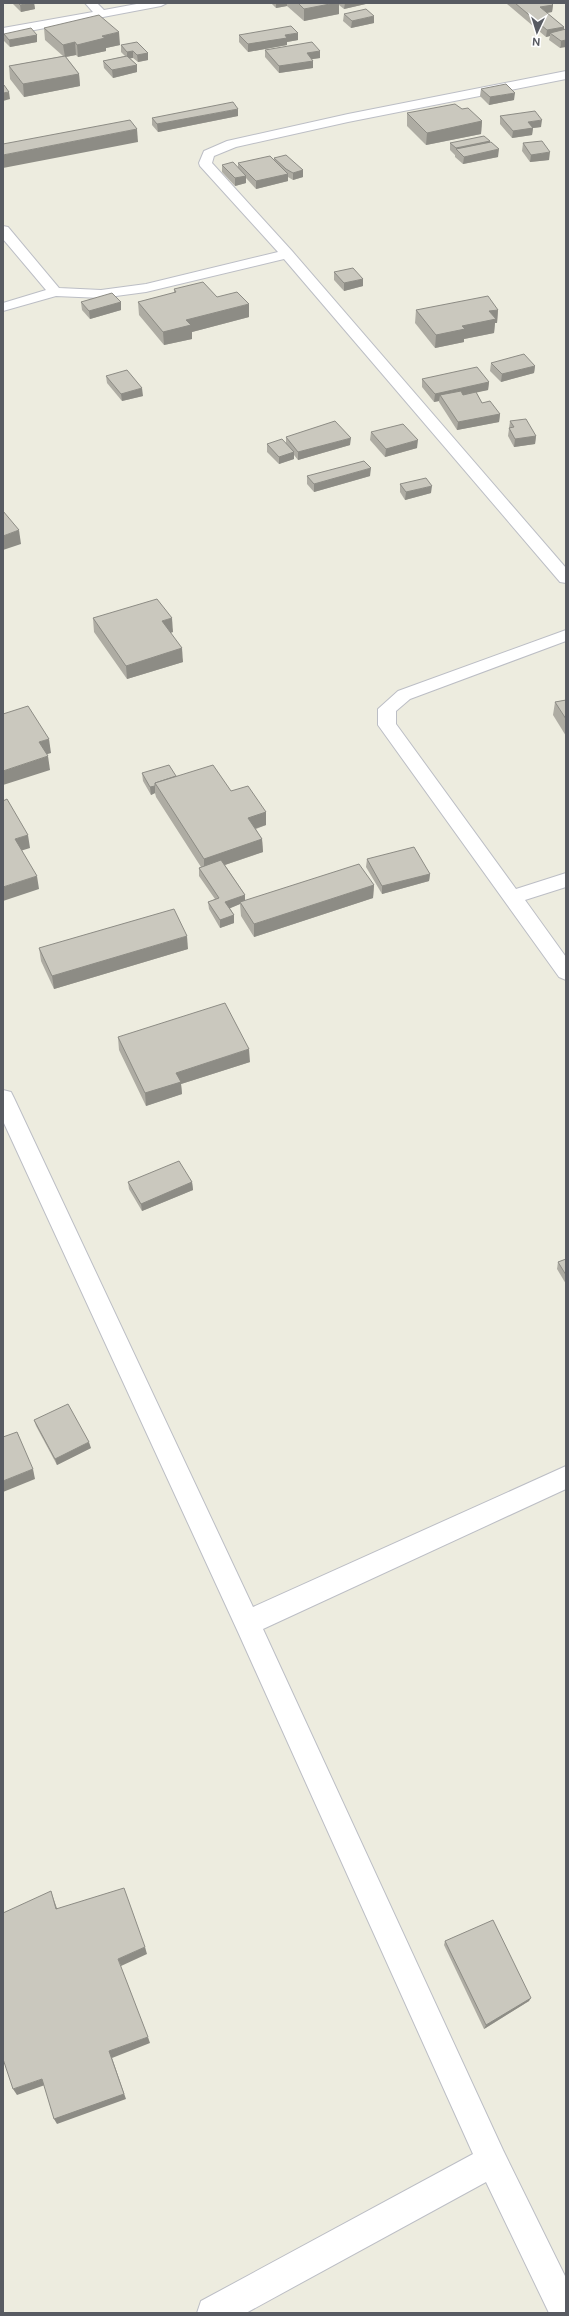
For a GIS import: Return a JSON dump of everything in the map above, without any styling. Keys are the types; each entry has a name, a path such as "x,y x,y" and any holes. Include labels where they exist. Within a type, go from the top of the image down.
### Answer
{"street":[{"path":"91,3 101,14"},
{"path":"3,32 161,3"},
{"path":"566,75 348,118 232,144 209,154 205,163 287,254 566,578"},
{"path":"3,230 55,292"},
{"path":"3,307 55,292 100,294 146,288 287,254"},
{"path":"566,636 404,695 387,709 387,725 566,972"},
{"path":"512,897 566,880"},
{"path":"3,1098 247,1623 492,2162 566,2313"},
{"path":"247,1623 566,1477"},
{"path":"213,2313 492,2162"}],"building":[{"path":"18,3 31,3 20,5"},
{"path":"298,3 335,3 304,9"},
{"path":"515,3 551,3 553,5 540,7 564,27 547,30"},
{"path":"366,9 374,16 352,21 344,14"},
{"path":"99,15 119,32 102,36 105,38 77,45 75,42 63,45 44,28"},
{"path":"291,26 298,33 285,35 287,38 248,44 239,35"},
{"path":"31,28 37,35 9,40 4,34"},
{"path":"566,29 566,40 561,41 550,33"},
{"path":"137,42 148,53 137,55 133,51 127,52 121,45"},
{"path":"312,42 320,51 307,53 313,61 279,66 265,50"},
{"path":"65,56 79,74 23,84 9,66"},
{"path":"127,56 137,65 112,70 103,61"},
{"path":"506,84 515,93 490,97 481,89"},
{"path":"4,85 9,92 3,93"},
{"path":"233,102 238,109 157,124 152,118"},
{"path":"455,104 462,109 468,108 482,121 427,133 407,113"},
{"path":"535,111 542,120 528,122 533,128 513,131 500,116"},
{"path":"130,120 137,129 3,155 3,144"},
{"path":"484,136 490,141 456,148 450,143"},
{"path":"542,141 550,152 531,155 523,143"},
{"path":"491,142 499,149 464,157 456,149"},
{"path":"286,155 303,170 293,173 274,158"},
{"path":"270,156 288,174 256,181 238,163"},
{"path":"233,162 246,176 235,178 222,165"},
{"path":"353,268 363,279 344,283 334,272"},
{"path":"203,282 217,297 237,292 249,304 186,320 191,325 163,332 138,302 176,292 174,289"},
{"path":"112,293 121,302 89,311 81,302"},
{"path":"488,296 498,310 489,311 496,319 462,326 465,329 436,335 416,310"},
{"path":"524,354 535,366 502,374 491,363"},
{"path":"477,367 489,382 435,394 422,379"},
{"path":"127,370 142,388 121,394 106,376"},
{"path":"461,391 463,395 476,392 482,403 490,401 500,414 458,422 440,395"},
{"path":"526,419 536,436 515,439 509,428 514,427 510,421"},
{"path":"335,421 351,438 298,452 286,437"},
{"path":"403,424 418,440 386,449 371,432"},
{"path":"282,439 294,452 279,457 267,444"},
{"path":"364,461 371,468 314,484 307,476"},
{"path":"426,478 432,486 406,492 400,484"},
{"path":"3,511 19,530 3,536"},
{"path":"157,599 172,618 162,621 182,648 126,666 93,618"},
{"path":"566,700 566,719 555,702"},
{"path":"28,706 49,739 39,742 48,756 3,771 3,714"},
{"path":"169,765 176,776 155,783 155,786 150,787 142,773"},
{"path":"213,765 231,791 248,786 266,812 248,818 262,839 204,859 155,783"},
{"path":"7,799 28,835 15,839 37,876 3,887 3,801"},
{"path":"414,847 430,874 382,886 367,859"},
{"path":"221,860 245,895 225,902 234,915 220,920 208,902 219,898 199,868"},
{"path":"359,864 374,885 254,924 240,902"},
{"path":"174,909 187,936 52,976 39,948"},
{"path":"225,1003 249,1049 176,1073 181,1082 145,1093 118,1037"},
{"path":"179,1161 192,1182 141,1204 128,1182"},
{"path":"566,1259 566,1275 558,1262"},
{"path":"68,1404 89,1442 55,1459 34,1420"},
{"path":"17,1432 33,1469 3,1481 3,1437"},
{"path":"124,1888 145,1947 118,1959 148,2037 109,2051 124,2094 54,2119 42,2079 13,2089 3,2059 3,1913 51,1891 56,1909"},
{"path":"493,1920 531,1998 486,2025 445,1941"}]}
